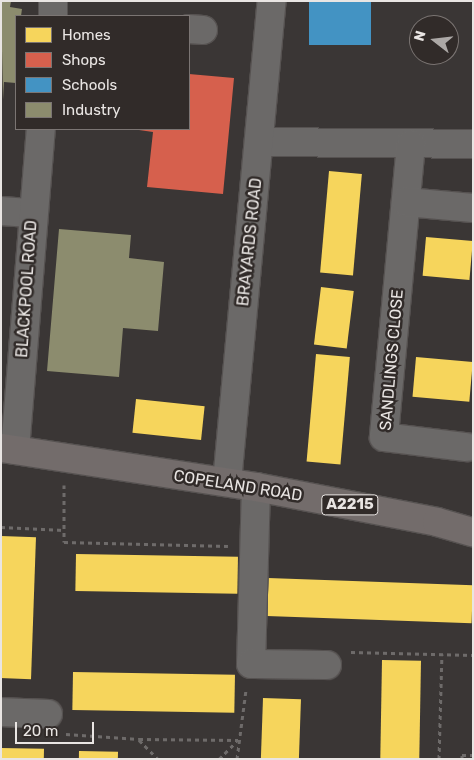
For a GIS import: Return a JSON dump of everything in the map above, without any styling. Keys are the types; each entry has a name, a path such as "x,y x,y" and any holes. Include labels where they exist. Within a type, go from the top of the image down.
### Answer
{"main road":[{"name":"COPELAND ROAD","path":"8,449 256,487 437,522 473,532"}],"street":[{"path":"52,15 53,1"},
{"name":"BRAYARDS ROAD","path":"227,482 272,1"},
{"name":"BLACKPOOL ROAD","path":"8,449 41,130"},
{"path":"260,142 473,144"},
{"name":"SANDLINGS CLOSE","path":"411,144 384,437 466,447"},
{"path":"406,202 473,208"},
{"path":"1,211 33,212"},
{"path":"256,487 251,664 328,665"},
{"path":"1,712 48,714"}],"path":[{"path":"64,474 64,542 254,546"},
{"path":"1,527 64,530"},
{"path":"328,665 342,652 473,655"},
{"path":"440,759 442,654"},
{"path":"237,759 238,740 251,664"},
{"path":"48,714 49,732 139,739 238,740"},
{"path":"139,739 158,759"},
{"path":"219,759 238,740"},
{"path":"462,759 462,755 473,755"}],"building: Homes":[{"path":"329,171 362,174 353,275 320,273"},
{"path":"426,237 473,241 469,280 423,276"},
{"path":"321,287 354,291 347,349 314,345"},
{"path":"316,354 350,357 340,465 307,462"},
{"path":"416,357 473,362 469,402 413,397"},
{"path":"136,399 205,406 201,440 132,433"},
{"path":"1,536 36,537 31,679 1,678"},
{"path":"76,554 238,557 237,594 75,591"},
{"path":"268,578 473,585 472,623 267,616"},
{"path":"382,660 421,661 419,759 380,759"},
{"path":"73,672 235,675 234,713 72,710"},
{"path":"263,698 301,699 299,759 261,759"},
{"path":"1,748 44,749 44,759 1,759"},
{"path":"79,751 118,752 118,759 79,759"}],"building: Shops":[{"path":"190,74 234,78 223,194 147,187 153,132 139,130 190,130"}],"building: Schools":[{"path":"309,1 371,1 371,45 309,45"}],"building: Industry":[{"path":"1,1 11,1 10,7 22,9 21,15 15,15 15,83 4,82 3,100"},
{"path":"59,229 131,235 129,258 164,262 158,331 123,328 119,377 47,371"}]}
